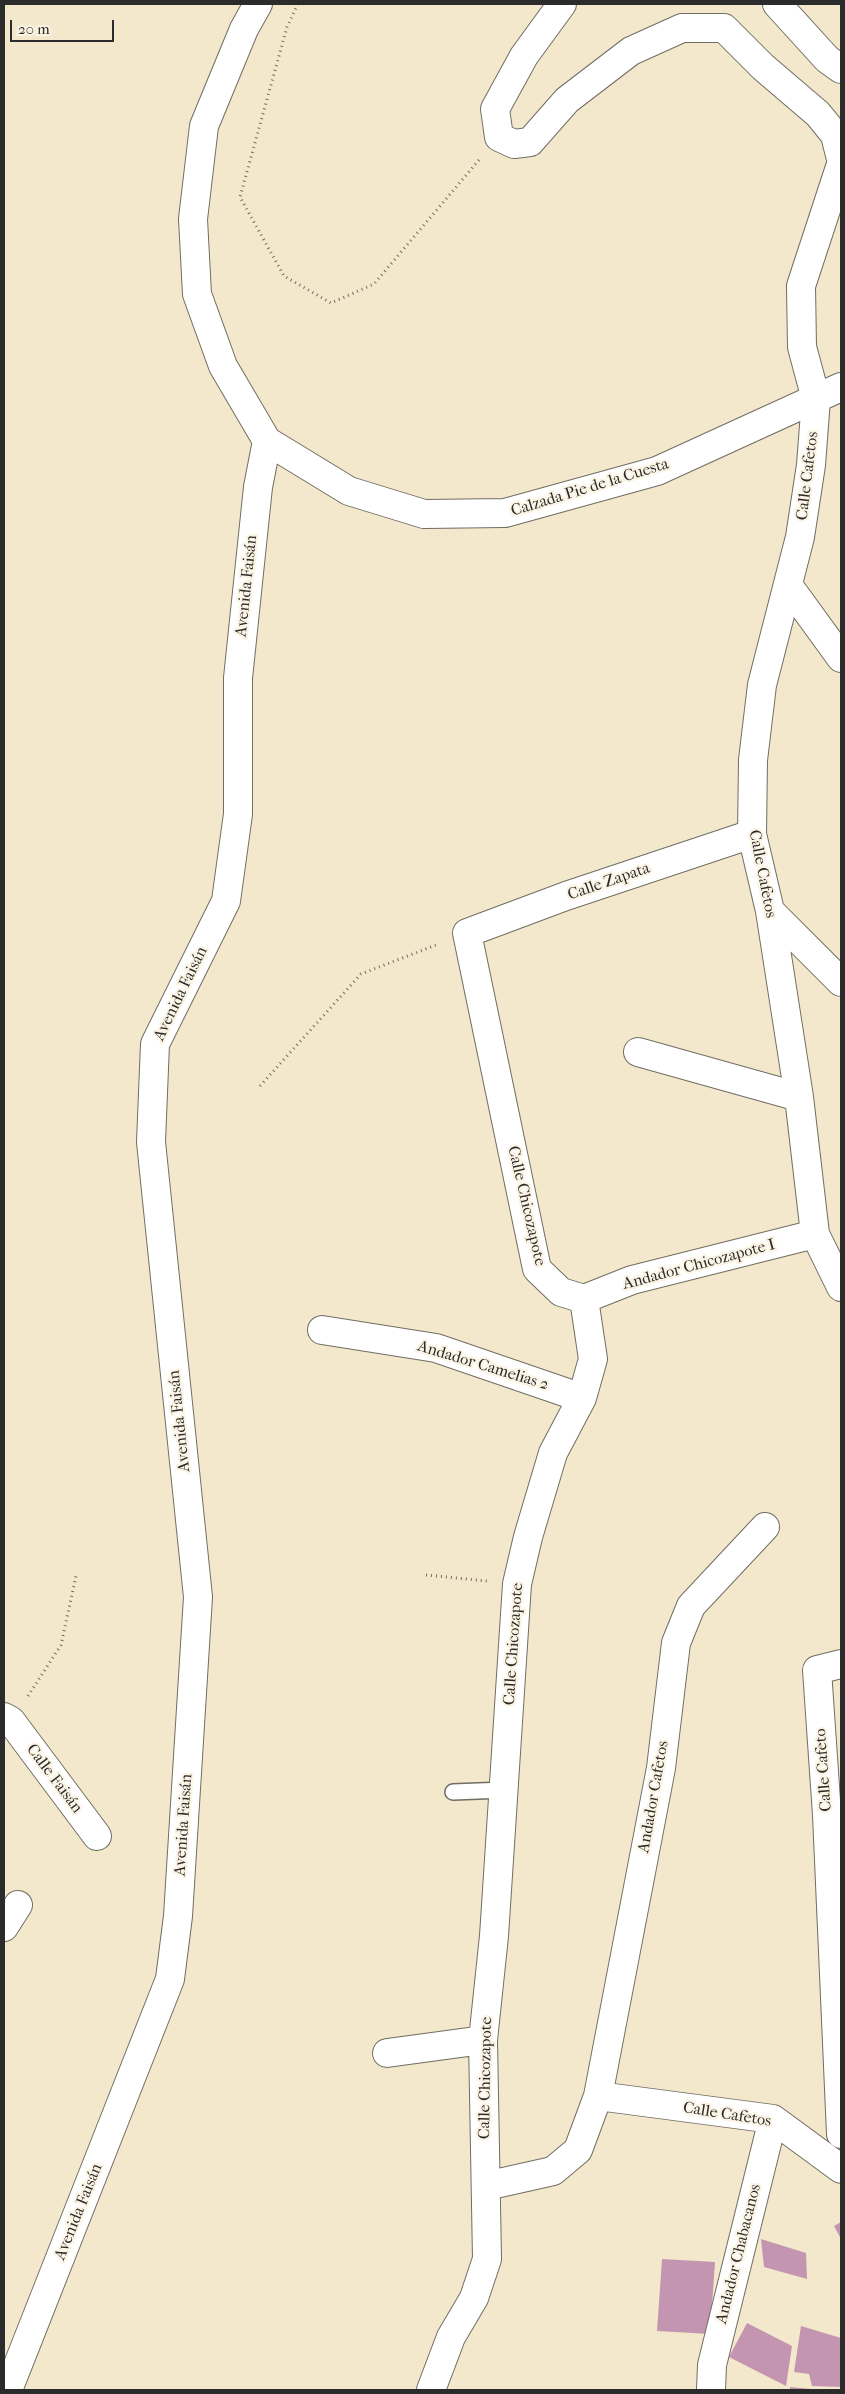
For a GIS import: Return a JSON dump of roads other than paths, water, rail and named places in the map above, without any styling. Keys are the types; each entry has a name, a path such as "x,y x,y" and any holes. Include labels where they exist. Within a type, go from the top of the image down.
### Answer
{"street":[{"name":"Calzada Pie de la Cuesta","path":"258,4 244,29 204,126 193,219 197,294 223,366 267,441 349,491 424,514 504,513 657,471 841,388"},
{"path":"562,4 524,56 495,109 499,137 514,144 530,142 568,100 631,51 682,28 724,28 763,67 818,114 835,135 841,159"},
{"path":"777,4 827,59 841,69"},
{"path":"816,399 802,348 800,286 841,164"},
{"name":"Calle Cafetos","path":"816,399 810,465 800,537 762,685 754,760 752,834 770,911 799,1097 815,1234 841,1286"},
{"name":"Avenida Faisán","path":"8,2390 170,1979 178,1916 198,1597 151,1142 155,1044 226,901 238,814 238,678 258,488 267,441"},
{"path":"788,585 841,658"},
{"name":"Calle Zapata","path":"467,933 566,896 752,834"},
{"path":"770,911 841,982"},
{"name":"Calle Chicozapote","path":"431,2390 451,2337 474,2298 487,2259 483,2040 494,1936 518,1584 528,1537 553,1453 582,1398 593,1359 584,1299 561,1292 537,1269 467,933"},
{"path":"638,1052 799,1097"},
{"name":"Andador Chicozapote I","path":"584,1299 632,1280 815,1234"},
{"name":"Andador Camelias 2","path":"322,1330 436,1348 582,1398"},
{"name":"Andador Cafetos","path":"486,2186 552,2171 578,2150 598,2096 660,1768 676,1643 691,1606 765,1527"},
{"name":"Calle Cafeto","path":"841,1664 817,1670 827,1816 841,2134"},
{"name":"Calle Faisán","path":"7,1719 97,1836"},
{"path":"387,2053 483,2040"},
{"name":"Calle Cafetos","path":"598,2096 773,2119 841,2169"},
{"name":"Andador Chabacanos","path":"710,2390 712,2365 773,2119"}],"lane":[{"path":"453,1792 504,1790"}]}
